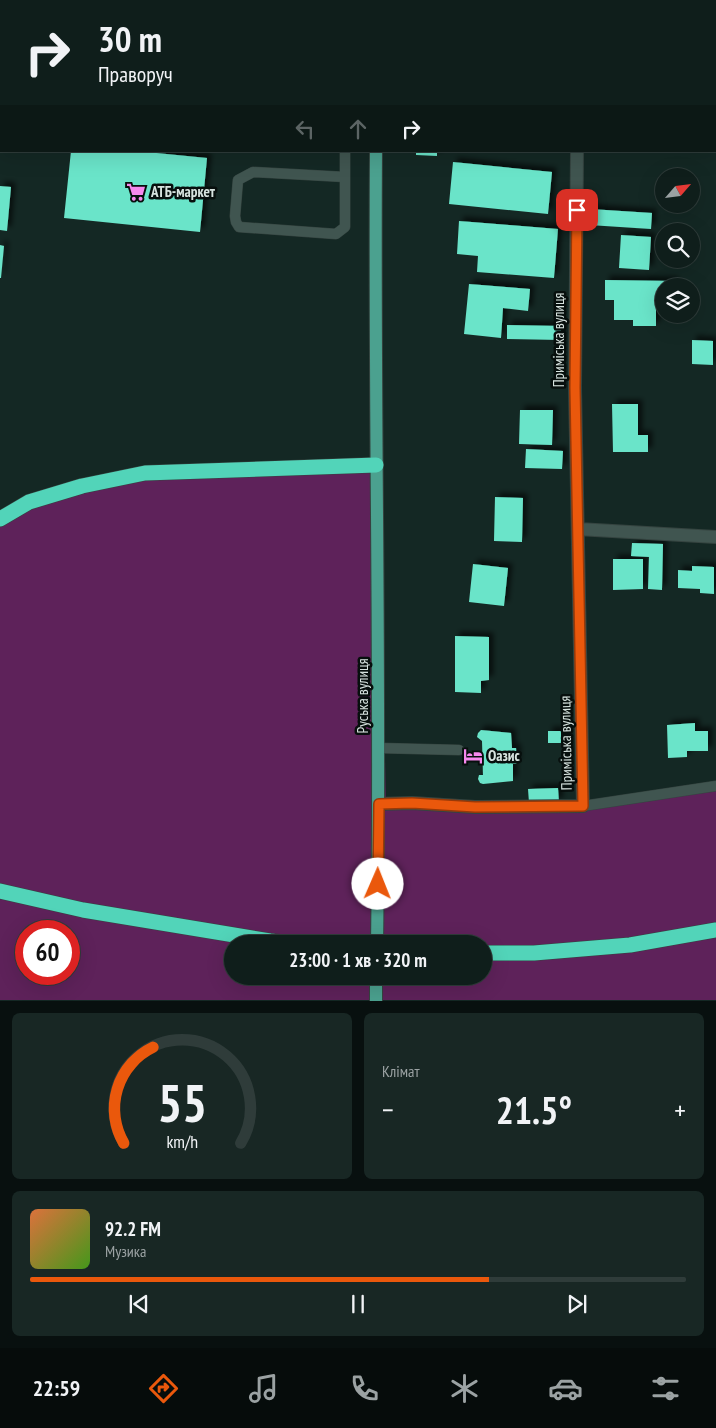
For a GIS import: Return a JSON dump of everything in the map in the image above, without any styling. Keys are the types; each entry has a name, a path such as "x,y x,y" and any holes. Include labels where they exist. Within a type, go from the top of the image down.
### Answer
{"highway":[{"path":"0,520 29,502 82,486 145,473 376,465"},
{"path":"0,891 84,910 234,935"},
{"path":"492,953 534,953 630,945 716,930"}],"main road":[{"name":"Руська вулиця","path":"376,152 376,465 379,748 377,935"},
{"path":"376,985 376,1000"}],"street":[{"name":"Приміська вулиця","path":"577,152 575,388 583,806"},
{"path":"578,529 716,537"},
{"path":"379,804 412,803 475,807 583,806"}],"lane":[{"path":"345,152 345,176 345,227 336,234 239,227 236,222 238,180 244,175 253,172 345,176"},
{"path":"379,748 459,750"},
{"path":"583,806 716,786"}],"shaded area":[{"path":"379,461 386,808 555,807 716,787 716,1000 0,1000 0,514 81,481"}],"building":[{"path":"71,152 146,152 207,158 200,232 64,218"},
{"path":"416,152 437,152 437,156 416,155"},
{"path":"453,162 552,172 548,214 449,204"},
{"path":"0,186 11,187 7,231 0,230"},
{"path":"590,209 652,213 651,229 589,225"},
{"path":"459,221 558,229 554,278 477,272 478,256 457,254"},
{"path":"621,235 651,237 649,270 619,268"},
{"path":"0,245 4,246 1,278 0,278"},
{"path":"605,280 655,281 656,326 633,326 633,320 614,320 614,300 605,300"},
{"path":"469,284 530,289 528,311 503,308 501,338 464,334"},
{"path":"507,325 561,326 561,340 507,339"},
{"path":"692,340 713,341 713,365 692,364"},
{"path":"612,404 638,404 638,435 648,435 648,452 613,452"},
{"path":"520,410 553,410 552,445 519,444"},
{"path":"526,449 563,451 562,469 525,468"},
{"path":"495,497 523,498 522,542 494,541"},
{"path":"632,543 663,544 662,590 648,589 649,557 631,556"},
{"path":"613,559 643,559 643,589 613,590"},
{"path":"473,564 508,568 504,606 469,602"},
{"path":"692,566 714,567 714,594 700,593 700,589 678,588 678,570 692,571"},
{"path":"455,636 489,637 489,680 481,681 481,693 455,692"},
{"path":"695,723 695,731 708,731 708,751 687,751 687,757 668,758 667,725"},
{"path":"481,730 511,733 512,748 516,748 517,763 513,764 513,781 480,783 479,775 483,775 482,741 477,737"},
{"path":"548,731 561,731 561,743 548,743"},
{"path":"558,788 559,802 529,803 528,789"}],"place":[{"name":"АТБ-маркет","path":"136,192"},
{"name":"Оазис","path":"473,756"}],"route":[{"path":"378,884 379,804 412,803 475,807 583,806 575,388 577,210"}]}
